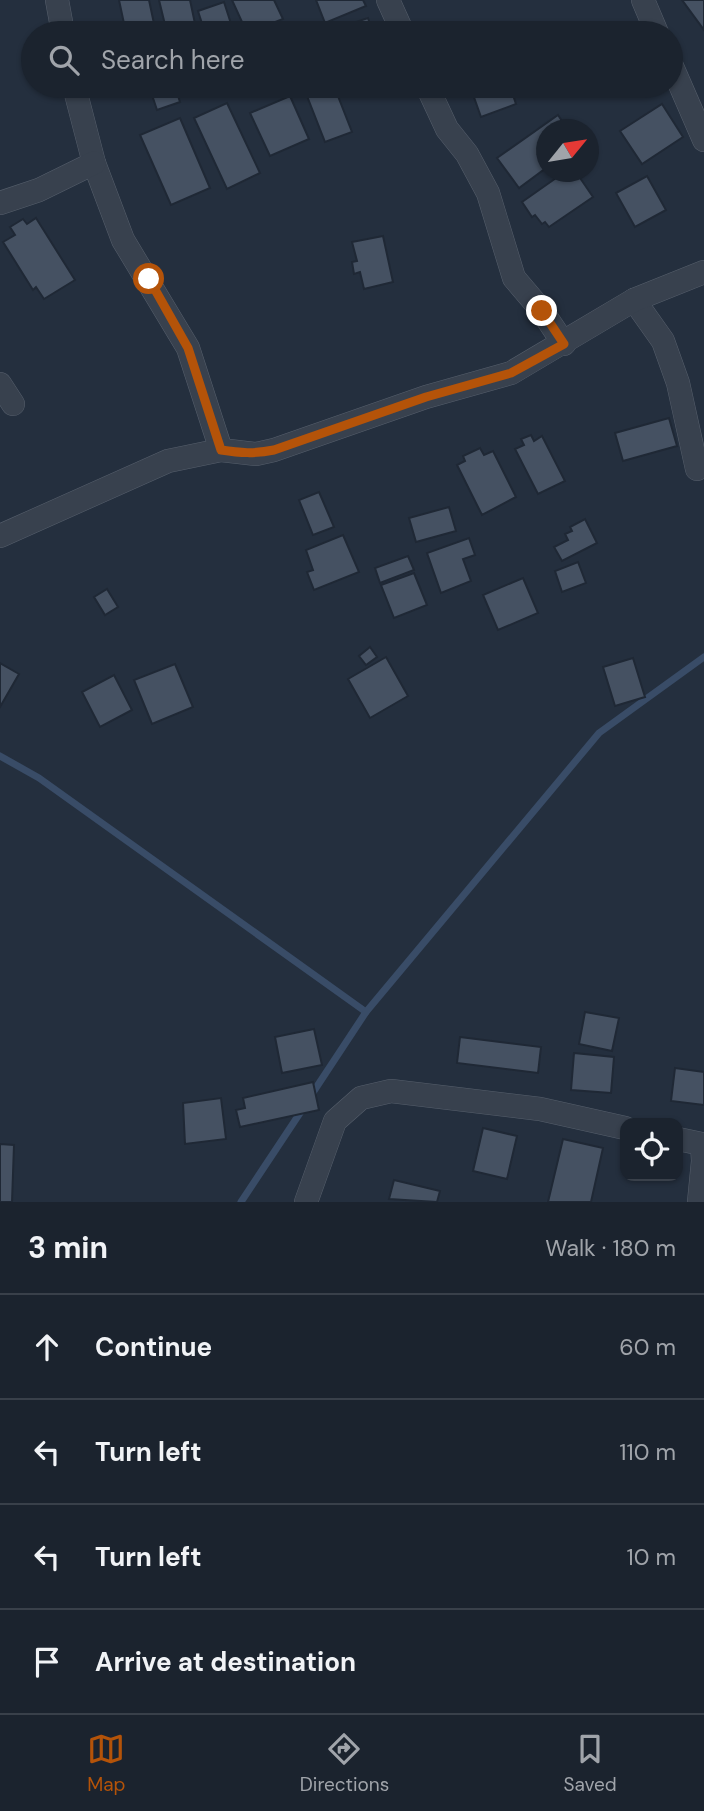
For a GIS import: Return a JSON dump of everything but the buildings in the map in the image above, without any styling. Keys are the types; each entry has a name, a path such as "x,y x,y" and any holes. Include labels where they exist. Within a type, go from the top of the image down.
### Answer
{"street":[{"path":"57,0 61,21"},
{"path":"388,0 398,21"},
{"path":"643,0 652,21"},
{"path":"683,92 704,140"},
{"path":"77,98 94,163 123,240 188,348 221,450"},
{"path":"433,98 447,129 467,154 488,193 514,278 542,311 564,344"},
{"path":"0,204 38,190 94,163"},
{"path":"0,536 168,461 221,450 256,454 274,450 426,397 511,373 564,344 634,300 704,272"},
{"path":"634,300 663,341 678,383 697,469"},
{"path":"0,384 13,404"},
{"path":"306,1202 335,1121 361,1098 391,1091 540,1109 620,1127"},
{"path":"683,1140 702,1144 699,1202"}],"waterway":[{"path":"310,1097 366,1012 599,733 704,657"},
{"path":"0,756 39,778 366,1012"},
{"path":"241,1202 304,1107"}],"route":[{"path":"149,279 188,348 202,388 208,418 221,450 237,453 256,454 274,450 321,431 511,373 564,344 542,311"}]}
